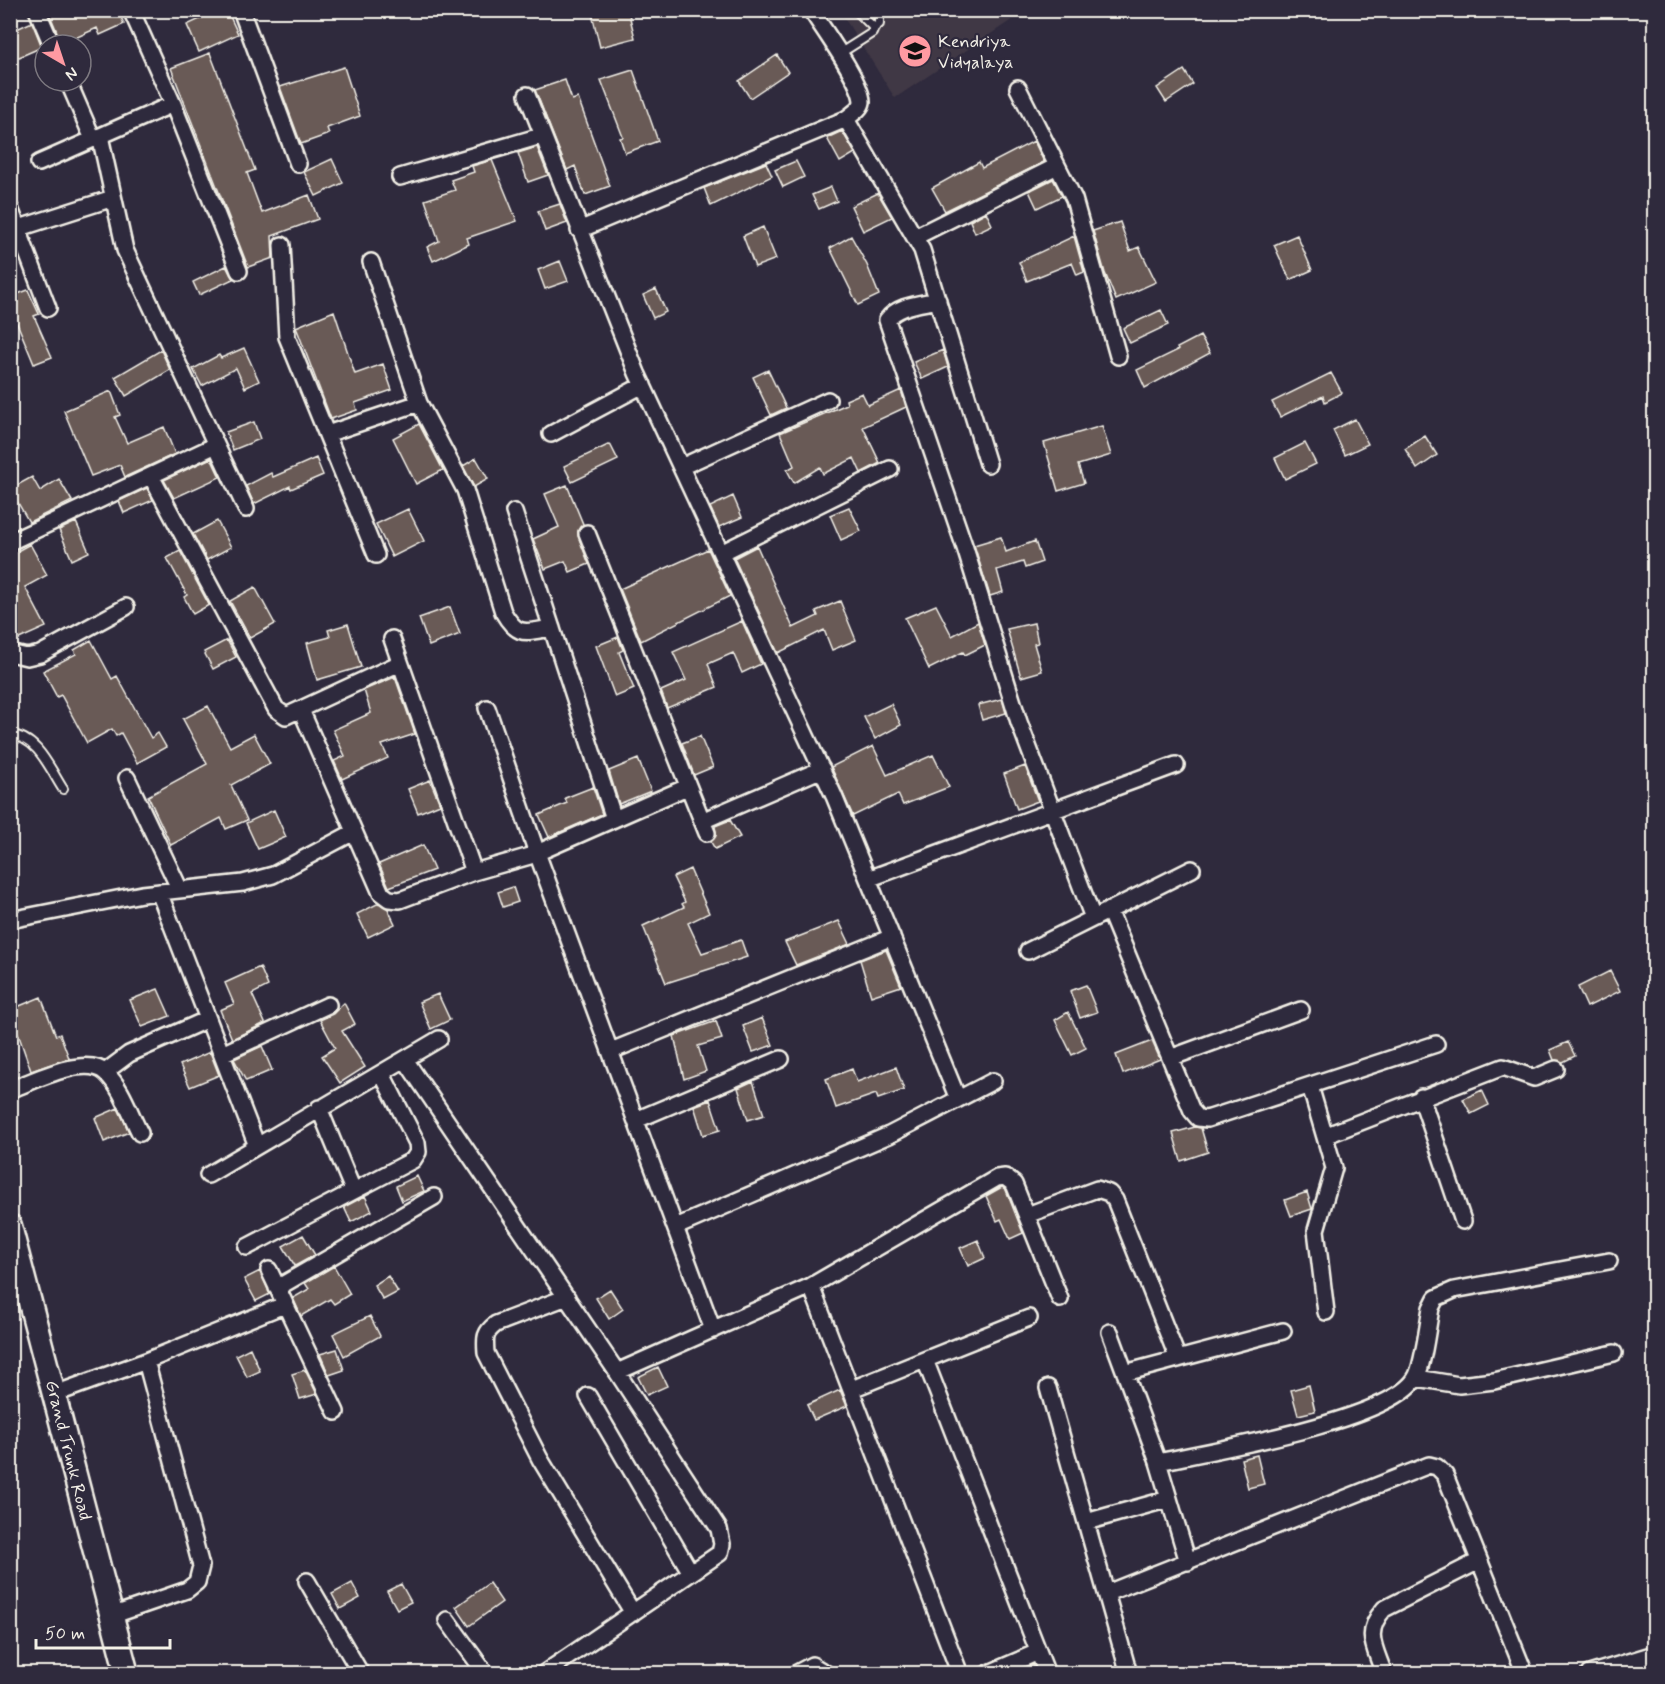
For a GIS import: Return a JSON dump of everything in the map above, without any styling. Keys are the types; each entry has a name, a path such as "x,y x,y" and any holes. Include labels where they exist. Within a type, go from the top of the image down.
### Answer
{"main road":[{"name":"Grand Trunk Road","path":"10,1226 127,1674"}],"street":[{"path":"37,10 47,33"},
{"path":"241,10 298,164"},
{"path":"579,230 846,118 860,107 862,100 852,75 811,10"},
{"path":"132,11 239,271"},
{"path":"1018,88 1074,198 1118,356"},
{"path":"74,93 110,170 113,198 125,250 246,509"},
{"path":"527,95 541,136 643,385 822,770 958,1099"},
{"path":"39,163 172,104"},
{"path":"846,118 922,250 988,464"},
{"path":"400,177 541,136"},
{"path":"915,237 1058,166"},
{"path":"14,229 113,198"},
{"path":"10,208 14,229 48,309"},
{"path":"282,245 287,337 376,555"},
{"path":"371,262 418,403 465,490 503,612 512,628 522,633 552,628"},
{"path":"938,300 902,308 891,313 887,320 965,548 1019,722 1093,918"},
{"path":"551,434 643,385"},
{"path":"681,467 828,400"},
{"path":"327,434 418,403"},
{"path":"10,542 216,445"},
{"path":"721,553 890,469"},
{"path":"151,476 276,709 286,716 400,663"},
{"path":"514,512 614,819"},
{"path":"587,533 704,827 822,770"},
{"path":"10,653 27,657 40,654 126,607"},
{"path":"392,639 474,872"},
{"path":"487,708 537,853 713,1329"},
{"path":"301,710 381,893 389,899 400,900 474,872 537,853 687,787"},
{"path":"868,879 1176,765"},
{"path":"128,778 180,890"},
{"path":"10,920 159,892 243,883 273,875 354,832"},
{"path":"1028,951 1192,869"},
{"path":"159,892 257,1146"},
{"path":"1108,910 1192,1111 1198,1118 1208,1119 1436,1044"},
{"path":"611,1051 892,937"},
{"path":"222,1054 328,1005"},
{"path":"1170,1058 1301,1010"},
{"path":"105,1072 129,1054 208,1019"},
{"path":"208,1175 319,1108 406,1061 439,1039"},
{"path":"636,1120 781,1059"},
{"path":"406,1061 567,1297 719,1529 722,1544 720,1553 550,1672"},
{"path":"10,1090 71,1068 95,1066 105,1072 116,1084 140,1133"},
{"path":"1327,1136 1503,1066 1534,1078 1556,1069"},
{"path":"248,1247 413,1160 418,1152 417,1143 382,1074"},
{"path":"676,1227 889,1135 993,1081"},
{"path":"1310,1086 1327,1136 1334,1168 1316,1230 1326,1312"},
{"path":"1421,1097 1463,1221"},
{"path":"319,1108 353,1190"},
{"path":"617,1372 811,1286 997,1178 1005,1177 1014,1184 1060,1299"},
{"path":"1027,1215 1097,1189 1109,1193 1115,1200 1178,1359"},
{"path":"277,1288 434,1197"},
{"path":"1158,1462 1296,1433 1377,1406 1406,1390 1417,1378 1431,1308 1436,1298 1454,1290 1609,1261"},
{"path":"269,1270 336,1412"},
{"path":"811,1286 960,1674"},
{"path":"567,1297 496,1324 487,1330 484,1337 486,1353 540,1459 633,1613"},
{"path":"55,1394 146,1361 284,1305"},
{"path":"852,1389 1029,1318"},
{"path":"1125,1373 1283,1331"},
{"path":"1110,1332 1158,1462 1188,1562"},
{"path":"1417,1378 1459,1384 1494,1381 1614,1353"},
{"path":"925,1360 1047,1674"},
{"path":"111,1616 187,1590 197,1582 201,1566 146,1361"},
{"path":"1048,1388 1129,1674"},
{"path":"588,1396 691,1573"},
{"path":"1107,1593 1429,1465 1437,1467 1445,1474 1525,1674"},
{"path":"1086,1522 1169,1499"},
{"path":"1384,1674 1371,1636 1373,1622 1384,1609 1479,1561"},
{"path":"307,1581 361,1674"},
{"path":"447,1620 486,1674"},
{"path":"987,1674 1038,1652"},
{"path":"1589,1674 1654,1654"},
{"path":"795,1674 812,1665 827,1674"}],"lane":[{"path":"856,10 874,28"},
{"path":"839,54 872,33 879,24 879,10"},
{"path":"10,735 19,735 33,743 63,789"}],"shaded area":[{"name":"Kendriya Vidyalaya","path":"840,11 1025,11 895,98"}],"building":[{"path":"48,10 118,10 124,24 100,35 97,28 86,33 57,33"},
{"path":"219,10 227,10 238,34 199,52 187,25"},
{"path":"591,10 628,10 635,38 600,47"},
{"path":"32,22 36,33 33,33 33,51 10,61 10,32"},
{"path":"210,53 255,170 247,173 262,213 309,195 318,219 272,236 273,258 248,267 171,68"},
{"path":"777,55 788,72 750,98 739,81"},
{"path":"344,67 360,116 327,128 329,134 301,144 280,87"},
{"path":"633,70 658,141 625,153 620,138 623,137 601,80"},
{"path":"1184,70 1193,84 1166,102 1157,88"},
{"path":"565,80 572,100 578,98 610,186 585,195 575,166 567,170 535,90"},
{"path":"842,131 855,153 840,162 827,138"},
{"path":"1034,141 1044,162 945,211 932,188 979,162 982,168"},
{"path":"537,147 548,175 528,182 518,153"},
{"path":"332,159 343,183 316,196 304,172"},
{"path":"492,160 517,221 467,238 469,244 433,261 427,247 439,241 425,200 455,190 451,180 474,172 472,166"},
{"path":"796,161 804,177 783,187 775,170"},
{"path":"766,163 772,176 711,206 704,188"},
{"path":"1053,179 1062,196 1037,208 1029,191"},
{"path":"831,187 837,201 819,209 812,195"},
{"path":"878,193 892,217 863,231 851,206"},
{"path":"560,204 567,223 545,231 538,211"},
{"path":"986,212 992,225 975,233 970,221"},
{"path":"1120,222 1130,251 1139,247 1156,282 1116,300 1105,273 1093,231"},
{"path":"763,227 776,259 755,267 743,236"},
{"path":"1297,235 1312,270 1290,280 1274,245"},
{"path":"851,236 867,265 879,295 858,305 830,248"},
{"path":"1074,236 1084,272 1077,275 1072,263 1027,281 1019,262"},
{"path":"560,261 568,281 545,289 538,270"},
{"path":"226,266 233,279 199,295 193,282"},
{"path":"656,289 666,312 653,318 643,295"},
{"path":"28,290 39,314 34,316 52,357 34,364 17,323 10,326 10,297"},
{"path":"1161,310 1168,325 1130,343 1123,328"},
{"path":"334,311 355,374 383,364 392,390 355,403 357,410 331,419 296,327"},
{"path":"1200,336 1210,353 1145,388 1137,370 1178,350 1177,348"},
{"path":"244,348 259,381 245,388 236,368 202,386 193,369 219,355 221,358"},
{"path":"161,350 170,370 126,396 115,377"},
{"path":"943,350 948,367 922,379 914,362"},
{"path":"768,370 786,408 771,415 753,377"},
{"path":"1331,373 1342,393 1325,402 1323,396 1280,417 1272,402"},
{"path":"901,390 906,407 863,427 880,463 861,473 854,458 823,474 820,467 794,483 787,470 794,466 780,433 847,404 846,400 862,393 868,405"},
{"path":"111,391 120,415 115,417 127,443 164,427 175,454 125,477 120,465 91,476 64,411"},
{"path":"1355,419 1368,444 1345,455 1333,430"},
{"path":"254,422 260,439 233,450 226,432"},
{"path":"419,424 443,470 416,484 393,438"},
{"path":"1102,426 1111,455 1078,465 1084,483 1058,491 1044,443"},
{"path":"1425,436 1437,455 1417,469 1405,449"},
{"path":"1305,443 1316,464 1285,479 1275,458"},
{"path":"610,444 618,460 572,482 564,466"},
{"path":"211,458 220,477 174,498 164,480"},
{"path":"316,458 323,475 291,489 290,486 254,504 246,486 271,473 273,477"},
{"path":"476,458 488,479 474,487 463,466"},
{"path":"32,477 40,491 59,479 72,501 29,522 10,489"},
{"path":"567,485 583,524 578,531 578,536 589,564 570,572 565,561 545,569 533,539 559,527 545,494"},
{"path":"147,488 153,500 124,513 119,501"},
{"path":"733,496 742,517 719,527 710,507"},
{"path":"849,507 861,531 841,540 830,515"},
{"path":"408,509 424,541 392,557 376,524"},
{"path":"217,521 231,547 207,560 193,534"},
{"path":"76,522 89,552 72,560 59,530"},
{"path":"1001,537 1006,552 1035,541 1042,562 1025,568 1023,562 997,570 1003,592 990,596 974,545"},
{"path":"30,544 47,575 25,587 46,627 10,643 10,555"},
{"path":"757,546 793,628 818,616 816,611 840,601 856,640 832,650 824,630 778,653 734,558"},
{"path":"708,549 730,596 641,641 620,589"},
{"path":"180,551 209,605 193,614 184,597 187,595 167,558"},
{"path":"255,587 275,624 250,638 230,601"},
{"path":"936,605 952,636 978,622 985,645 965,655 963,652 929,669 905,618"},
{"path":"450,607 460,634 429,646 419,618"},
{"path":"742,621 761,664 742,673 733,653 708,664 717,687 667,708 661,691 686,680 673,652"},
{"path":"1034,623 1038,643 1034,644 1042,671 1021,677 1007,629"},
{"path":"348,624 361,667 317,680 307,643 330,637 328,630"},
{"path":"618,637 623,650 619,652 634,689 615,697 596,646"},
{"path":"91,640 112,679 117,676 151,738 158,733 166,747 137,763 121,733 116,736 112,729 87,743 61,695 57,697 43,671 76,654 74,650"},
{"path":"227,640 236,657 213,669 204,652"},
{"path":"395,677 415,734 382,745 388,758 342,779 334,761 345,756 333,730 371,713 364,690"},
{"path":"1002,699 1006,713 982,720 978,705"},
{"path":"891,704 901,725 875,739 864,717"},
{"path":"208,706 230,747 254,734 270,764 231,785 247,820 226,829 221,818 171,845 148,796 207,764 183,719"},
{"path":"700,736 713,767 694,775 682,743"},
{"path":"873,746 887,775 933,755 949,787 903,805 898,794 853,816 831,767"},
{"path":"638,759 651,791 619,804 609,771"},
{"path":"1025,766 1038,801 1017,809 1004,774"},
{"path":"430,780 440,804 418,813 408,789"},
{"path":"593,787 602,814 549,837 539,815 567,803 565,798"},
{"path":"274,810 286,837 258,849 246,823"},
{"path":"730,820 740,837 715,849 711,842 716,835 715,826"},
{"path":"423,845 434,870 389,887 379,864"},
{"path":"690,869 709,913 688,923 702,953 741,940 747,957 666,983 643,926 684,907 682,904 685,902 673,877"},
{"path":"513,887 518,902 503,907 498,892"},
{"path":"379,903 388,909 395,924 368,937 357,914"},
{"path":"839,921 850,944 796,965 785,942"},
{"path":"886,950 901,986 871,996 860,960"},
{"path":"260,967 268,986 252,994 265,1023 232,1039 220,1010 234,1004 225,983"},
{"path":"1610,971 1620,991 1587,1007 1578,987"},
{"path":"1086,985 1097,1012 1080,1018 1070,991"},
{"path":"158,989 170,1016 142,1027 130,1000"},
{"path":"438,994 450,1020 431,1029 419,1002"},
{"path":"41,997 56,1036 60,1034 69,1058 31,1071 10,1010"},
{"path":"344,1003 355,1024 342,1031 365,1067 340,1083 322,1056 335,1048 320,1020 333,1014"},
{"path":"1068,1012 1086,1048 1072,1055 1055,1020"},
{"path":"762,1018 773,1045 753,1052 743,1026"},
{"path":"716,1021 722,1039 698,1046 706,1071 684,1079 674,1036"},
{"path":"1152,1041 1160,1059 1123,1074 1116,1055"},
{"path":"1568,1042 1575,1056 1563,1062 1554,1060 1550,1050"},
{"path":"262,1046 272,1070 246,1081 234,1059"},
{"path":"210,1052 219,1075 190,1087 180,1065"},
{"path":"896,1067 904,1090 878,1099 876,1094 836,1108 826,1079 852,1069 857,1082"},
{"path":"753,1081 764,1115 748,1120 738,1088"},
{"path":"1482,1090 1489,1105 1471,1114 1463,1099"},
{"path":"710,1100 720,1130 703,1135 694,1106"},
{"path":"118,1108 129,1132 104,1142 95,1118"},
{"path":"1195,1127 1201,1128 1208,1152 1181,1161 1173,1133"},
{"path":"417,1176 424,1191 402,1201 396,1186"},
{"path":"1002,1187 1006,1190 1023,1233 1010,1239 1001,1219 997,1221 986,1196"},
{"path":"1307,1192 1312,1209 1291,1216 1285,1200"},
{"path":"365,1196 372,1211 351,1222 344,1207"},
{"path":"303,1235 315,1255 295,1266 283,1246"},
{"path":"978,1240 985,1258 968,1266 960,1248"},
{"path":"334,1266 350,1294 334,1304 330,1299 301,1316 293,1298 309,1289 305,1283"},
{"path":"260,1271 270,1294 256,1301 244,1279"},
{"path":"388,1276 398,1292 383,1300 374,1285"},
{"path":"610,1289 623,1309 609,1319 596,1298"},
{"path":"370,1316 380,1336 344,1356 333,1334"},
{"path":"250,1348 260,1371 247,1377 236,1355"},
{"path":"337,1349 344,1370 329,1375 320,1354"},
{"path":"658,1367 667,1386 647,1395 638,1377"},
{"path":"305,1370 317,1394 300,1399 292,1374"},
{"path":"1309,1385 1315,1411 1298,1415 1291,1390"},
{"path":"840,1390 847,1406 814,1420 807,1405"},
{"path":"1257,1455 1264,1484 1248,1488 1241,1459"},
{"path":"352,1583 360,1598 340,1609 332,1594"},
{"path":"489,1583 502,1602 469,1626 456,1607"},
{"path":"401,1584 411,1602 397,1609 387,1591"}],"place":[{"name":"Kendriya Vidyalaya","path":"915,51"}]}
